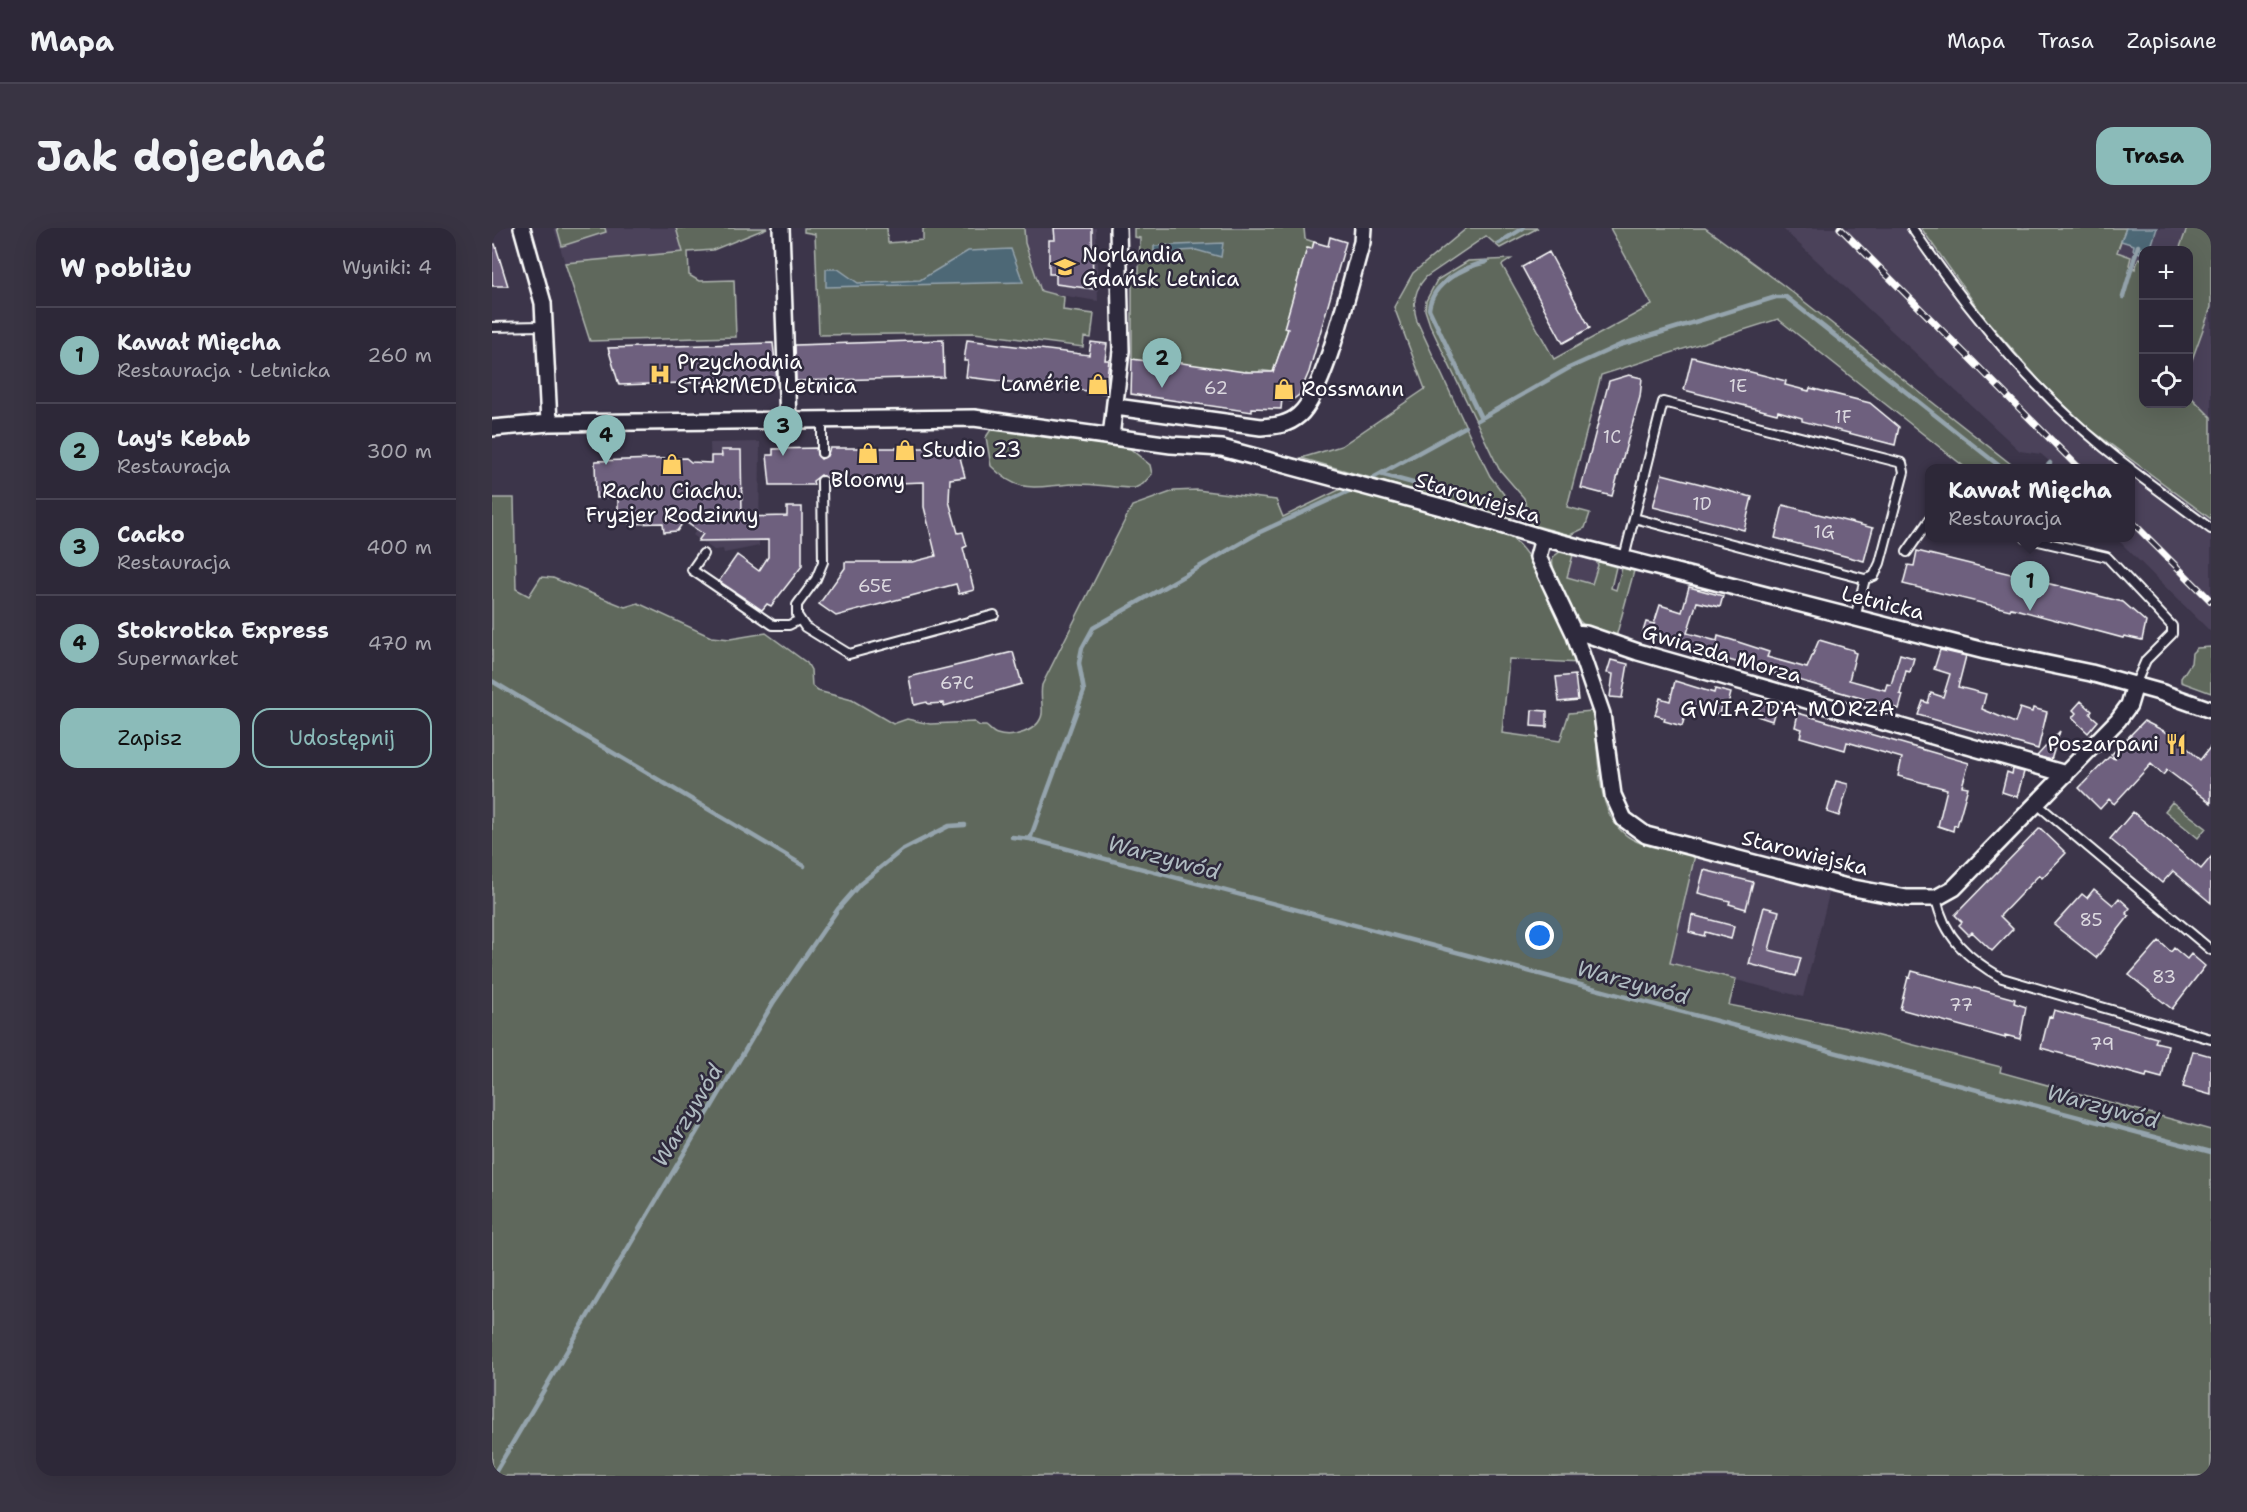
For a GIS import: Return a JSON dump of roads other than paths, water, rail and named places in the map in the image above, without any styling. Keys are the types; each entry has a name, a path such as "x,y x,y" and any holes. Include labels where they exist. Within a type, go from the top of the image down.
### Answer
{"street":[{"path":"522,228 541,294 546,326 549,423"},
{"path":"781,228 788,421"},
{"path":"1111,437 1121,351 1118,228"},
{"path":"1116,407 1261,427 1282,425 1300,415 1314,397 1322,374 1362,242 1363,228"},
{"name":"Starowiejska","path":"492,428 549,423 974,418 1170,445 1222,447 1543,537 1538,557 1574,633 1602,714 1613,795 1619,812 1634,828 1646,835 1843,886 1907,898 1936,898"},
{"name":"Letnicka","path":"1543,537 1855,618 2135,685 2211,710"},
{"name":"Gwiazda Morza","path":"1574,633 1586,634 1650,655 2066,774"},
{"path":"1936,898 1954,888 2118,720 2129,705 2135,685"}],"lane":[{"path":"1912,228 1960,298 2006,352 2076,423 2124,464"},
{"path":"492,327 546,326"},
{"path":"1624,558 1634,518 1663,402 1899,461 1904,465 1882,556 1874,576 1865,579 1634,518"},
{"path":"822,420 822,453"},
{"path":"2135,473 2211,529"},
{"path":"822,481 823,562 816,579 797,605 799,620 805,627 849,654 994,615"},
{"path":"1907,552 1925,525"},
{"path":"2046,542 2107,557 2172,626 2172,634 2146,660 2135,685"},
{"path":"704,554 692,570 773,625 789,625 799,620"},
{"path":"1855,618 1865,579"},
{"path":"2037,804 2211,950"},
{"path":"1936,898 1948,934 1984,969 2002,978 2211,1039"}],"water":[{"path":"2126,228 2157,228 2151,246 2139,246 2139,253 2133,250 2134,245 2121,241"},
{"path":"1223,243 1221,257 1196,250 1180,251 1175,261 1154,254 1154,246"},
{"path":"1011,249 1023,282 826,287 826,269 838,269 858,283 920,280 968,251"}],"waterway":[{"path":"1499,243 1523,228"},
{"path":"2123,297 2138,246"},
{"path":"1481,418 1429,309 1436,291 1450,278 1459,272 1486,262"},
{"path":"1478,420 1569,368 1620,345 1776,297 1786,297 1997,464"},
{"path":"1371,479 1465,427"},
{"path":"1380,474 1508,509"},
{"path":"1030,839 1084,691 1079,663 1082,648 1093,628 1260,532 1349,491"},
{"path":"492,681 804,866"},
{"name":"Warzywód","path":"493,1476 773,1003 838,909 860,884 902,850 949,826 965,825"},
{"name":"Warzywód","path":"1012,837 1030,839 2211,1152"}],"railway":[{"path":"1840,228 2075,464"},
{"path":"2135,525 2211,601"}],"place":[{"name":"Norlandia Gdańsk Letnica","path":"1065,267"},
{"name":"Przychodnia STARMED Letnica","path":"660,374"},
{"name":"Lamérie","path":"1098,384"},
{"name":"Lay's Kebab","path":"1162,388"},
{"name":"Rossmann","path":"1284,389"},
{"name":"Studio 23","path":"905,450"},
{"name":"Bloomy","path":"868,453"},
{"name":"Cacko","path":"783,456"},
{"name":"Rachu Ciachu. Fryzjer Rodzinny","path":"672,464"},
{"name":"Stokrotka Express","path":"606,465"},
{"name":"Kawał Mięcha","path":"2030,611"},
{"name":"Poszarpani","path":"2176,744"}],"district":[{"name":"GWIAZDA MORZA","path":"1788,708"}]}
